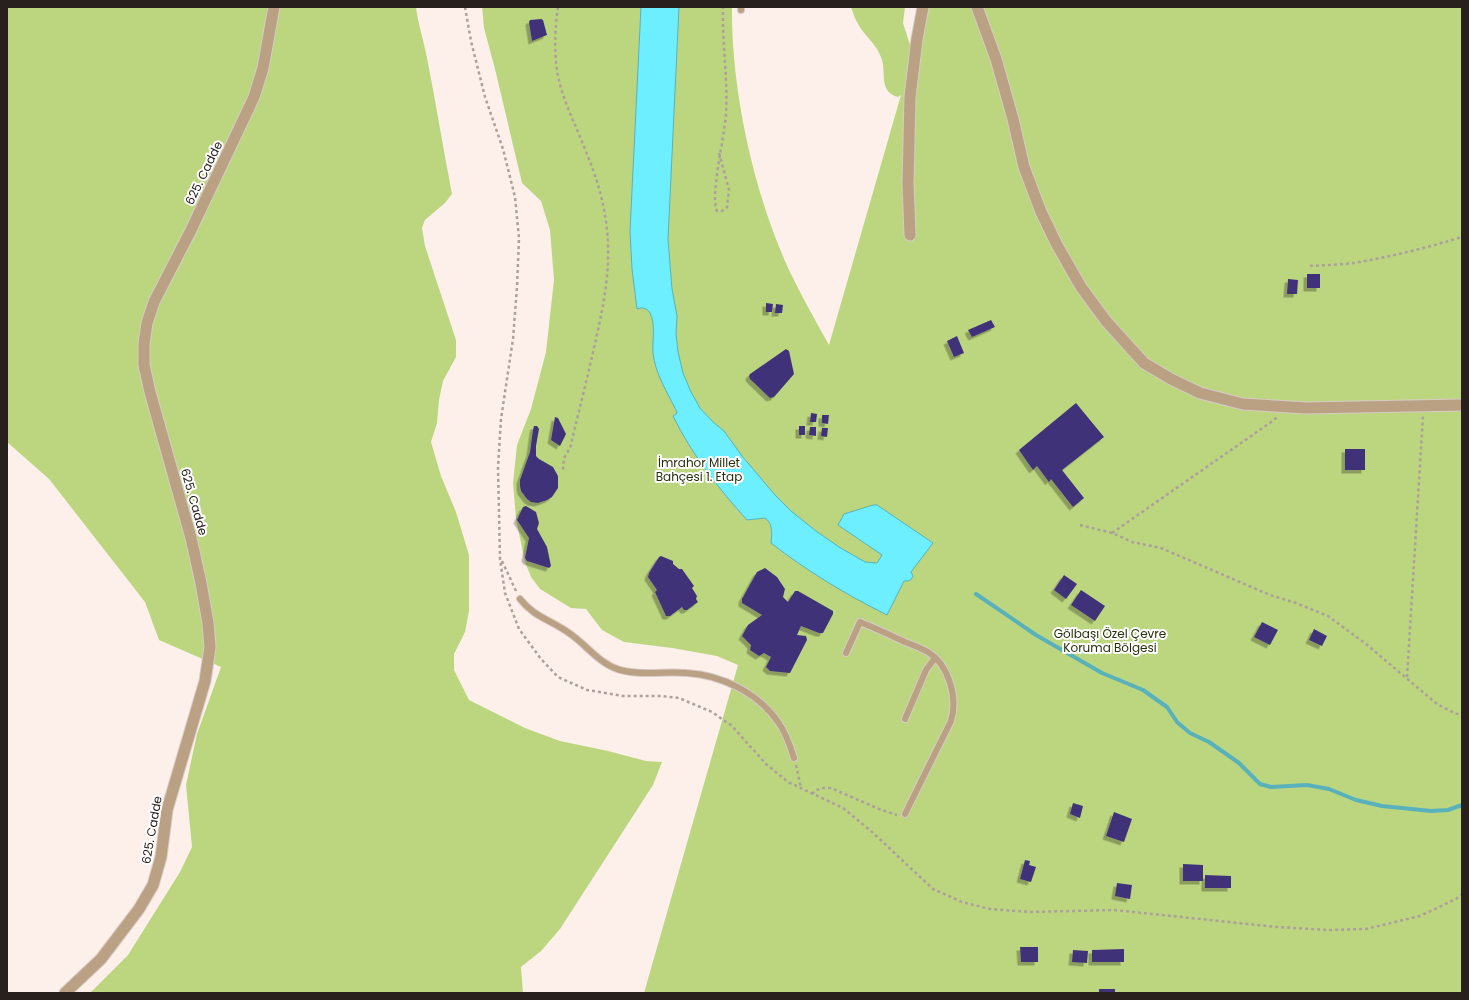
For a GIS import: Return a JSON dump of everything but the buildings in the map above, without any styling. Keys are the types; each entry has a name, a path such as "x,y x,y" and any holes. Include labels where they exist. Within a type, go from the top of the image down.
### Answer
{"street":[{"name":"625. Cadde","path":"65,993 101,959 110,948 139,909 153,885 161,857 167,810 205,682 210,647 208,623 201,583 191,538 150,392 144,365 144,344 147,323 154,302 191,230 254,97 263,68 274,7"},
{"path":"910,235 908,183 910,97 917,40 923,7"},
{"path":"977,7 996,59 1013,119 1024,167 1041,212 1057,245 1081,287 1106,321 1144,363 1171,379 1200,393 1243,404 1285,407 1462,406"}],"lane":[{"path":"520,599 531,611 564,629 578,639 598,658 613,667 639,673 697,674 718,679 736,687 754,698 771,712 785,734 794,758"},
{"path":"846,653 860,622 928,652 944,669 951,685 954,702 953,714 905,814"},
{"path":"905,719 926,670 935,658"}],"path":[{"path":"465,7 470,41 485,97 504,149 515,197 519,238 513,339 501,419 498,459 500,558 505,593 519,629 541,659 558,677 587,690 623,696 661,696 679,698 712,712 732,726 766,764 788,782 842,808 871,831 933,889 962,902 990,909 1030,912 1114,910 1277,927 1328,930 1366,928 1420,916 1456,899 1462,894"},
{"path":"558,7 555,46 557,71 564,98 599,184 605,211 608,239 608,273 604,301 570,448 564,458 563,470"},
{"path":"719,153 729,190 727,208 722,211 717,211 716,189 719,153 726,115 723,7"},
{"path":"1310,266 1352,263 1391,256 1462,237"},
{"path":"1407,677 1424,406"},
{"path":"1112,533 1274,420 1285,407"},
{"path":"1080,525 1112,533 1132,542 1161,548 1270,595 1296,603 1328,616 1407,677 1437,704 1454,713 1462,715"},
{"path":"500,558 520,599"},
{"path":"794,758 801,788"},
{"path":"812,794 815,790 821,788 832,788 899,816 905,814"}],"green space":[{"path":"7,7 416,7 426,52 452,194 445,203 425,220 422,228 425,246 456,340 456,357 443,381 439,400 437,423 431,442 441,476 456,512 469,555 469,611 465,632 454,654 454,670 469,700 525,728 560,741 646,761 662,762 653,785 560,929 541,951 521,967 523,993 90,993 128,955 180,872 192,847 186,785 197,734 221,667 159,640 145,602 49,479 7,442"},
{"name":"Gölbaşı Özel Çevre Koruma Bölgesi","path":"482,7 732,7 733,39 740,107 755,175 776,240 789,270 829,345 901,95 898,97 892,95 888,91 884,82 883,65 880,54 858,24 851,7 905,7 903,23 911,48 926,7 1462,7 1462,993 644,993 738,665 717,656 672,648 624,642 602,630 586,609 571,608 540,589 531,577 525,562 516,519 513,483 517,445 531,409 546,352 554,280 550,230 541,201 522,183 484,28"}],"water":[{"path":"641,7 679,7 668,239 672,289 677,316 676,334 678,352 683,373 700,408 724,431 742,456 775,495 791,511 839,547 865,562 877,563 882,555 838,525 844,514 873,505 877,505 933,543 911,572 913,576 911,579 909,581 904,581 887,615 827,582 771,543 772,536 768,520 765,518 747,520 726,496 697,458 673,416 677,413 676,410 662,382 654,360 652,318 649,311 646,309 637,309 632,269 630,231"}],"waterway":[{"path":"976,594 1036,635 1102,673 1143,690 1167,707 1177,722 1190,733 1209,742 1239,763 1260,784 1271,787 1307,785 1329,789 1356,800 1382,806 1431,811 1448,810 1462,805"}],"park label":[{"name":"İmrahor Millet Bahçesi 1. Etap","path":"699,470"}]}
